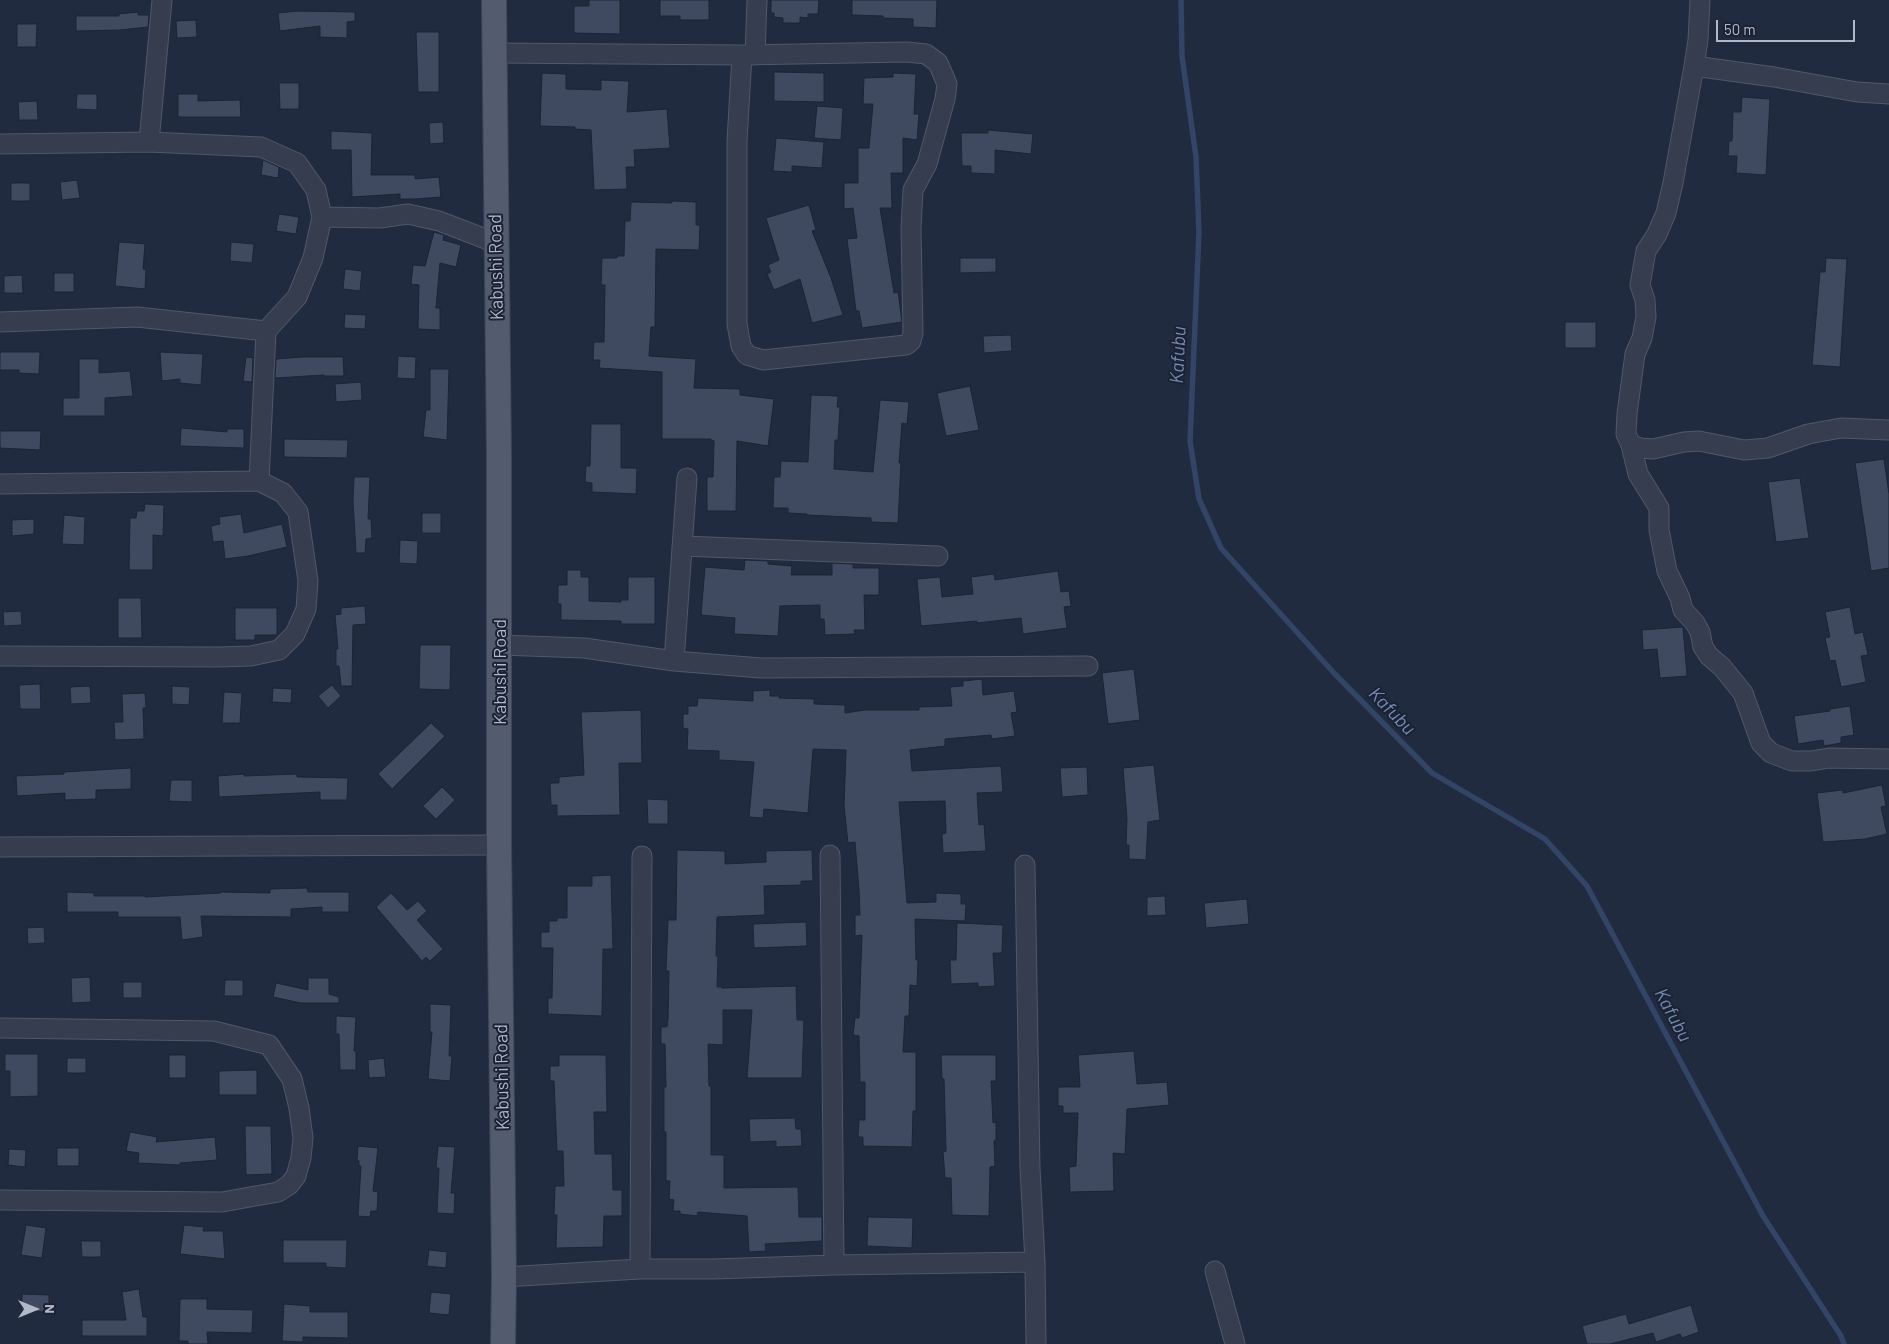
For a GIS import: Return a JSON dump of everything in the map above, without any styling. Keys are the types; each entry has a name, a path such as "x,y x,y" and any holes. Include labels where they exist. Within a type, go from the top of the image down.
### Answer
{"main road":[{"name":"Kabushi Road","path":"494,0 500,457 499,845 504,1344"}],"street":[{"path":"148,142 162,0"},
{"path":"494,53 748,55 908,52 926,54 938,63 947,84 946,99 927,164 913,190 911,229 913,333 910,341 906,344 763,360 747,355 741,346 737,324 737,141 748,55 758,0"},
{"path":"1700,0 1698,40 1672,191 1666,213 1657,234 1646,251 1640,285 1645,300 1646,317 1642,338 1635,354 1626,434 1631,445 1638,474 1659,508 1659,530 1667,571 1680,598 1683,610 1696,623 1703,647 1709,656 1722,667 1743,693 1761,743 1771,753 1792,762 1810,762 1829,758 1889,760"},
{"path":"1694,66 1774,77 1857,92 1889,94"},
{"path":"0,144 148,142 261,147 297,164 316,190 322,217 313,258 297,297 266,331 259,481"},
{"path":"322,217 380,218 408,214 439,221 496,243"},
{"path":"0,322 137,318 266,331"},
{"path":"1631,445 1654,449 1684,442 1700,441 1744,450 1768,448 1808,434 1841,428 1889,430"},
{"path":"674,661 687,478"},
{"path":"0,484 259,481 283,493 298,512 308,581 306,609 295,634 279,650 251,656 219,657 0,656"},
{"path":"682,546 938,556"},
{"path":"500,645 584,648 674,661 761,668 1088,666"},
{"path":"0,847 499,845"},
{"path":"830,855 834,1265"},
{"path":"640,1269 642,856"},
{"path":"1025,865 1030,1168 1035,1262 1036,1344"},
{"path":"0,1028 214,1031 269,1044 292,1078 302,1138 301,1158 296,1176 289,1185 278,1192 222,1202 0,1200"},
{"path":"504,1277 640,1269 1035,1262"},
{"path":"1215,1271 1234,1344"}],"building":[{"path":"589,0 620,0 620,34 574,33 574,6 589,6"},
{"path":"660,0 709,0 709,20 680,20 680,16 660,16"},
{"path":"771,0 819,0 818,14 808,14 808,18 800,17 800,23 783,23 783,18 774,17 774,13 771,13"},
{"path":"852,0 937,0 936,28 913,27 913,19 852,15"},
{"path":"298,11 355,12 355,21 347,22 347,38 320,37 320,26 280,31 278,13"},
{"path":"138,12 138,15 149,15 148,27 76,31 76,16 119,16 119,14"},
{"path":"196,20 197,37 177,38 176,21"},
{"path":"17,24 37,24 36,47 17,47"},
{"path":"416,32 439,32 439,92 418,92"},
{"path":"774,72 824,73 824,102 774,101"},
{"path":"542,73 566,74 566,89 601,90 601,80 629,81 627,112 667,109 670,148 634,150 635,167 626,167 627,189 594,190 591,130 575,129 575,127 540,126"},
{"path":"893,73 916,74 914,114 919,114 917,140 903,138 903,173 891,173 892,208 880,208 894,293 898,292 902,322 862,328 859,311 856,311 847,239 857,238 853,208 844,209 844,183 858,183 858,148 869,148 873,104 863,104 864,78 893,77"},
{"path":"279,83 299,83 299,109 280,109"},
{"path":"77,94 97,94 97,110 76,109"},
{"path":"178,94 198,94 198,101 240,100 241,117 178,117"},
{"path":"1742,97 1770,99 1766,175 1736,173 1737,156 1728,156 1729,141 1732,141 1733,112 1741,112"},
{"path":"37,101 38,120 19,120 18,102"},
{"path":"817,106 843,108 841,140 814,138"},
{"path":"443,122 444,143 430,144 429,123"},
{"path":"988,130 1033,134 1031,154 995,150 995,174 971,173 971,166 962,166 961,133 988,133"},
{"path":"331,131 372,133 371,175 415,175 415,179 439,177 441,197 400,199 400,194 352,197 351,150 331,150"},
{"path":"776,138 824,142 822,168 792,166 792,172 773,171"},
{"path":"263,160 279,167 278,178 261,175"},
{"path":"77,180 80,198 62,200 60,182"},
{"path":"11,183 30,183 30,201 11,201"},
{"path":"672,201 696,202 696,225 700,225 699,250 656,249 655,327 651,327 649,356 696,359 694,388 740,389 740,395 774,399 768,446 737,441 736,511 707,511 707,477 713,477 714,441 711,439 662,439 662,372 599,368 600,360 593,360 594,342 604,342 605,285 601,285 602,258 624,256 625,221 630,221 631,202 672,203"},
{"path":"809,205 816,230 812,231 831,278 843,315 812,323 800,279 774,290 767,274 771,272 768,265 779,260 766,218"},
{"path":"279,214 299,217 296,234 276,231"},
{"path":"434,232 444,235 443,240 461,245 456,267 440,263 436,308 440,308 440,330 418,329 419,285 411,284 413,265 425,266"},
{"path":"119,242 145,244 143,269 146,270 145,289 115,286"},
{"path":"231,242 254,244 252,263 230,261"},
{"path":"960,258 996,258 996,272 960,273"},
{"path":"1826,258 1847,259 1840,367 1812,365 1820,272 1825,272"},
{"path":"345,269 362,271 360,291 343,289"},
{"path":"54,273 74,273 74,292 54,292"},
{"path":"22,275 23,293 4,293 4,276"},
{"path":"345,314 366,315 365,329 344,328"},
{"path":"1565,322 1596,322 1596,348 1565,348"},
{"path":"1011,335 1012,351 984,353 983,336"},
{"path":"0,352 40,352 39,374 19,373 19,370 0,370"},
{"path":"160,352 203,354 201,385 180,383 180,379 162,381"},
{"path":"398,356 416,357 415,379 397,378"},
{"path":"246,357 253,358 252,382 243,381"},
{"path":"343,357 344,376 324,375 275,378 276,359"},
{"path":"79,359 99,359 99,373 130,371 133,396 105,398 105,416 63,416 63,398 79,398"},
{"path":"430,369 449,369 447,440 423,437 426,410 430,410"},
{"path":"361,382 362,400 336,402 335,384"},
{"path":"970,386 979,430 946,436 937,393"},
{"path":"811,395 838,396 837,407 840,407 838,440 835,440 834,469 873,472 880,400 909,402 907,424 902,423 898,523 871,522 871,518 788,513 788,508 773,508 774,477 780,477 781,461 808,462"},
{"path":"591,424 621,424 621,468 637,468 636,494 592,492 592,483 585,482 586,466 590,466"},
{"path":"181,428 227,432 227,429 244,429 244,448 180,446"},
{"path":"0,431 41,431 40,450 0,448"},
{"path":"284,439 348,440 347,458 284,457"},
{"path":"1884,459 1889,494 1889,568 1871,571 1855,463"},
{"path":"354,477 370,477 368,519 371,519 372,538 366,539 365,553 356,553 353,501"},
{"path":"1800,478 1809,538 1776,542 1768,482"},
{"path":"145,504 164,505 163,536 153,535 153,570 129,570 130,518 136,518 137,511 144,511"},
{"path":"422,513 441,513 441,533 422,533"},
{"path":"241,514 244,533 282,524 287,547 225,559 223,541 213,542 211,526 220,524 219,517"},
{"path":"64,515 85,517 84,545 62,544"},
{"path":"34,519 34,534 12,536 12,520"},
{"path":"400,540 418,541 417,564 399,563"},
{"path":"745,560 768,561 768,564 792,566 791,575 832,575 832,563 853,564 853,568 879,568 879,595 864,595 865,630 854,630 855,634 825,635 824,619 820,619 820,605 780,606 778,636 734,634 735,618 701,615 705,567 744,570"},
{"path":"567,570 581,570 581,577 589,577 589,601 621,602 621,600 628,600 628,577 655,577 655,624 621,624 621,621 561,620 561,604 558,604 558,585 567,585"},
{"path":"1058,571 1061,592 1069,591 1071,606 1064,607 1067,628 1023,634 1021,618 921,626 917,579 940,577 942,597 973,594 971,577 994,574 995,580"},
{"path":"118,598 141,598 142,638 118,638"},
{"path":"365,606 366,624 353,625 352,686 341,686 339,666 336,666 336,649 338,649 335,615 341,614 341,608"},
{"path":"1850,607 1855,634 1863,632 1868,655 1861,656 1866,682 1841,687 1835,660 1830,661 1825,638 1830,637 1825,612"},
{"path":"235,608 277,608 277,635 255,635 255,640 235,640"},
{"path":"21,611 22,625 4,626 3,612"},
{"path":"1683,627 1687,676 1660,678 1657,649 1643,650 1642,630"},
{"path":"420,645 451,645 450,690 419,689"},
{"path":"1134,669 1140,720 1108,724 1102,673"},
{"path":"982,679 983,695 1014,691 1017,712 1011,713 1015,736 992,739 991,735 945,739 945,746 910,750 912,771 1001,766 1003,792 977,793 979,825 984,824 986,851 943,853 942,834 946,833 945,801 899,802 907,903 936,902 936,893 961,894 961,904 966,904 965,921 915,919 916,960 918,960 917,986 910,985 909,1016 905,1016 903,1052 916,1052 916,1111 913,1111 912,1147 863,1146 863,1137 858,1137 859,1120 865,1120 865,1082 860,1082 859,1036 853,1035 855,1018 859,1018 862,935 855,936 855,915 860,915 859,890 855,842 848,843 844,806 846,750 813,749 808,813 764,809 763,818 749,817 754,762 719,760 719,751 687,750 688,729 683,728 683,714 688,714 688,706 697,706 698,698 753,701 753,691 770,690 770,696 779,696 779,698 814,699 814,704 845,705 845,713 865,710 919,710 919,707 952,706 950,687 963,686 963,681"},
{"path":"40,684 41,709 20,709 19,685"},
{"path":"332,685 341,696 328,708 318,696"},
{"path":"90,686 91,703 71,704 70,687"},
{"path":"172,686 190,687 189,705 172,704"},
{"path":"273,688 292,689 291,703 272,702"},
{"path":"224,692 242,693 240,723 222,723"},
{"path":"145,693 146,708 143,708 144,739 115,740 114,722 123,722 122,694"},
{"path":"1850,706 1854,735 1841,737 1841,743 1824,746 1823,740 1798,744 1794,716"},
{"path":"641,710 642,763 619,763 620,815 557,816 557,805 551,805 550,783 559,783 559,777 584,775 581,712"},
{"path":"431,723 445,736 392,789 378,774"},
{"path":"1154,765 1160,820 1148,822 1146,860 1129,859 1129,845 1126,845 1127,819 1123,768"},
{"path":"1087,767 1088,795 1062,797 1060,768"},
{"path":"131,768 131,789 96,790 96,799 65,800 65,793 17,796 16,776"},
{"path":"244,774 244,776 297,774 297,777 348,778 347,800 320,800 320,792 219,797 218,776"},
{"path":"171,780 192,780 192,802 169,801"},
{"path":"1882,785 1886,806 1881,807 1887,834 1865,839 1823,842 1817,793 1843,790 1843,793"},
{"path":"442,787 455,800 436,819 423,806"},
{"path":"647,799 668,800 668,824 648,824"},
{"path":"677,850 725,851 725,864 766,862 766,851 812,850 813,881 801,881 801,885 764,886 765,915 717,917 717,987 796,986 797,1020 804,1020 802,1078 747,1078 752,1010 723,1010 723,1045 708,1044 709,1086 711,1086 711,1155 724,1155 724,1188 798,1187 799,1217 822,1217 822,1241 765,1244 766,1251 749,1252 747,1216 698,1212 697,1216 680,1214 680,1211 673,1211 674,1200 669,1199 670,1181 666,1181 666,1132 664,1132 665,1044 661,1044 661,1027 667,1027 668,1020 669,971 666,971 668,920 676,920"},
{"path":"611,875 613,949 603,949 602,1016 548,1014 548,998 552,998 553,948 541,948 541,932 549,932 549,921 557,921 557,918 567,918 567,886 592,886 592,876"},
{"path":"307,888 308,892 349,892 349,912 322,912 322,907 291,909 291,917 201,916 203,937 182,940 180,917 118,917 118,912 67,912 67,892 94,893 94,896 145,897 221,892 270,893 270,889"},
{"path":"391,893 407,910 418,901 427,911 417,920 443,949 430,961 426,957 422,961 376,907"},
{"path":"1165,896 1166,915 1147,916 1147,897"},
{"path":"1247,899 1249,924 1206,928 1204,903"},
{"path":"806,922 807,946 754,948 753,924"},
{"path":"957,923 1003,925 1002,953 993,953 995,986 978,987 978,983 951,984 950,960 956,960"},
{"path":"44,927 45,943 28,944 27,928"},
{"path":"90,977 91,1002 72,1003 71,978"},
{"path":"308,978 329,978 329,994 339,997 339,1003 301,1003 273,997 276,983 308,990"},
{"path":"225,980 243,980 243,996 224,996"},
{"path":"123,982 142,982 142,998 123,998"},
{"path":"430,1004 451,1005 449,1056 452,1056 450,1081 428,1079 432,1032 430,1032"},
{"path":"336,1016 356,1017 354,1051 356,1051 356,1070 340,1070 339,1034 336,1034"},
{"path":"1134,1051 1137,1084 1167,1082 1169,1105 1127,1109 1125,1154 1113,1153 1114,1191 1070,1192 1069,1167 1076,1166 1078,1113 1063,1113 1063,1106 1058,1106 1058,1087 1080,1087 1078,1055"},
{"path":"5,1054 38,1054 38,1096 10,1097 10,1071 5,1071"},
{"path":"169,1055 186,1055 186,1078 169,1078"},
{"path":"559,1055 606,1055 607,1112 594,1112 595,1154 612,1154 613,1190 622,1190 622,1216 604,1216 603,1247 556,1248 557,1215 554,1215 555,1186 564,1186 563,1151 557,1151 554,1081 550,1081 550,1066 559,1066"},
{"path":"941,1055 996,1055 996,1081 991,1081 993,1123 996,1122 996,1140 994,1141 995,1166 990,1167 989,1216 952,1215 951,1178 945,1178 943,1152 946,1151 944,1079 942,1079"},
{"path":"67,1058 86,1058 86,1073 67,1073"},
{"path":"384,1058 386,1077 369,1078 368,1060"},
{"path":"257,1070 257,1095 219,1095 219,1071"},
{"path":"795,1118 796,1129 801,1129 802,1146 776,1147 776,1141 750,1142 749,1119"},
{"path":"245,1126 271,1126 272,1174 246,1175"},
{"path":"130,1132 157,1137 156,1142 215,1137 217,1160 180,1163 180,1165 138,1163 139,1153 126,1151"},
{"path":"358,1146 378,1148 373,1191 378,1192 377,1211 371,1211 370,1217 358,1216 361,1166 359,1166 359,1161 357,1160"},
{"path":"438,1146 455,1147 451,1193 455,1193 454,1214 437,1213 439,1168 436,1168"},
{"path":"57,1148 79,1148 79,1166 57,1166"},
{"path":"9,1149 26,1150 25,1167 8,1165"},
{"path":"868,1217 913,1218 912,1248 867,1246"},
{"path":"26,1225 46,1228 42,1258 21,1255"},
{"path":"184,1225 204,1227 203,1231 223,1231 225,1259 180,1254"},
{"path":"283,1240 347,1240 346,1268 326,1267 326,1263 283,1263"},
{"path":"81,1241 101,1241 101,1257 82,1257"},
{"path":"429,1250 447,1252 446,1268 427,1266"},
{"path":"139,1289 143,1317 147,1317 147,1336 82,1336 82,1320 126,1320 122,1292"},
{"path":"431,1292 451,1294 449,1315 429,1313"},
{"path":"22,1294 49,1295 49,1312 22,1311"},
{"path":"180,1299 207,1299 207,1309 253,1310 252,1333 207,1332 208,1344 188,1344 188,1341 179,1341"},
{"path":"284,1304 310,1306 310,1312 348,1312 348,1338 303,1337 303,1342 282,1341"},
{"path":"1691,1305 1699,1332 1682,1338 1680,1334 1656,1342 1653,1333 1610,1344 1587,1344 1582,1326 1626,1314 1629,1324"}],"waterway":[{"name":"Kafubu","path":"1181,0 1182,56 1196,157 1199,232 1190,441 1199,499 1221,548 1333,672 1432,773 1545,839 1587,886 1763,1216 1841,1336 1844,1344"}]}
